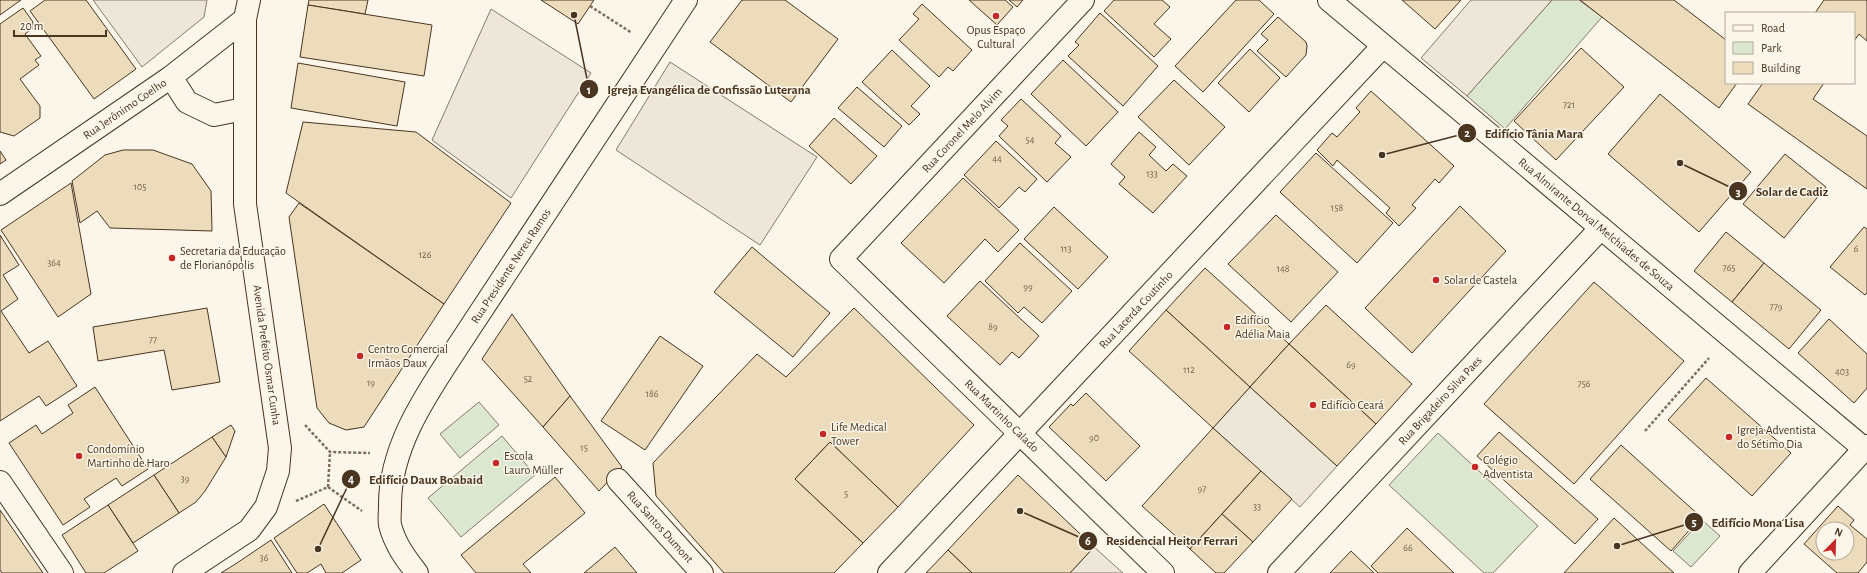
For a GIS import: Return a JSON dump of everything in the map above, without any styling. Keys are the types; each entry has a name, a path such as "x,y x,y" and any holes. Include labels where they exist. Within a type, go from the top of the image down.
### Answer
{"street":[{"name":"Rua Presidente Nereu Ramos","path":"417,573 399,550 390,524 389,490 402,443 431,388 686,0"},
{"name":"Rua Coronel Melo Alvim","path":"841,259 1082,0"},
{"name":"Rua Almirante Dorval Melchíades de Souza","path":"1328,0 1866,449"},
{"name":"Rua Jerônimo Coelho","path":"0,194 170,77 247,10"},
{"name":"Avenida Prefeito Osmar Cunha","path":"184,573 249,530 266,507 278,471 280,448 245,204 244,109 247,10"},
{"name":"Rua Lacerda Coutinho","path":"889,573 1383,46"},
{"path":"170,77 187,102 214,115 244,109"},
{"name":"Rua Brigadeiro Silva Paes","path":"1279,573 1601,228"},
{"name":"Rua Martinho Calado","path":"841,259 1163,573"},
{"path":"1750,573 1866,449"},
{"name":"Rua Santos Dumont","path":"618,480 702,573"},
{"path":"0,482 62,573"}],"path":[{"path":"590,6 636,36"},
{"path":"1645,431 1709,358"},
{"path":"300,420 330,452 372,453"},
{"path":"328,486 330,452"},
{"path":"289,505 328,486"},
{"path":"328,486 363,512"}],"green space":[{"path":"1552,0 1579,0 1602,17 1505,129 1467,96"},
{"path":"479,402 499,425 460,458 440,434"},
{"path":"1438,433 1538,526 1493,573 1484,573 1389,485"},
{"path":"502,436 535,475 461,537 428,498"},
{"path":"1702,520 1720,536 1691,567 1673,551"}],"shaded area":[{"path":"93,0 207,0 204,17 142,67"},
{"path":"1471,0 1552,0 1467,96 1421,58"},
{"path":"491,9 591,73 511,198 432,140"},
{"path":"670,62 817,157 760,245 616,150"},
{"path":"1250,387 1337,466 1300,507 1213,428"},
{"path":"1094,547 1123,573 1070,573"}],"building":[{"path":"0,0 21,0 0,15"},
{"path":"45,0 86,0 136,69 94,99 30,11"},
{"path":"309,0 368,0 365,14 308,5"},
{"path":"541,0 594,0 578,24"},
{"path":"742,0 785,0 838,39 791,102 710,42"},
{"name":"Opus Espaço Cultural","path":"969,0 1005,0 1013,7 997,25"},
{"path":"1009,0 1023,0 1017,7"},
{"path":"1114,0 1162,0 1170,7 1154,24 1171,39 1154,57 1104,11"},
{"path":"1236,0 1259,0 1274,14 1203,92 1175,66"},
{"path":"1402,0 1461,0 1435,29"},
{"path":"1580,0 1674,0 1725,39 1725,84 1736,84 1719,108"},
{"path":"1824,0 1867,0 1867,41 1859,34 1855,40 1855,12 1816,12"},
{"path":"922,4 972,50 953,71 948,67 939,77 899,40 919,19 913,14"},
{"path":"308,5 432,25 424,76 300,57"},
{"path":"23,8 33,22 32,29 25,34 41,56 35,60 39,65 20,79 40,106 40,118 14,136 0,132 0,24"},
{"path":"1100,13 1158,66 1123,106 1068,56 1079,45 1075,42"},
{"path":"1278,17 1306,42 1307,46 1306,55 1286,77 1257,51 1268,40 1261,34"},
{"path":"1581,48 1624,87 1556,160 1514,121"},
{"path":"1250,49 1280,78 1249,112 1218,83"},
{"path":"892,50 930,86 911,106 920,114 909,125 862,82"},
{"path":"1063,60 1118,112 1086,146 1031,94"},
{"path":"298,63 405,82 397,126 291,108"},
{"path":"1174,80 1225,127 1189,165 1138,117"},
{"path":"1762,84 1823,84 1813,99 1867,136 1867,189 1748,104"},
{"path":"857,87 902,126 884,147 838,108"},
{"path":"1371,91 1454,166 1439,183 1435,179 1412,205 1416,208 1399,226 1386,213 1390,208 1337,160 1333,166 1317,150 1332,133 1337,137 1360,112 1356,108"},
{"path":"1660,94 1751,172 1699,232 1608,154"},
{"path":"1021,99 1061,136 1055,143 1071,157 1047,182 999,136 1008,126 1001,120"},
{"path":"834,118 877,156 851,184 809,146"},
{"path":"303,122 416,132 511,203 444,304 286,193"},
{"path":"1139,132 1156,147 1149,155 1166,171 1173,164 1187,176 1153,213 1119,184 1125,177 1111,164"},
{"path":"996,141 1037,179 1025,192 1019,187 999,208 964,175"},
{"path":"123,150 153,150 192,164 211,191 212,231 110,228 97,211 80,223 72,181 105,155"},
{"path":"0,151 6,160 0,164"},
{"path":"1316,153 1393,223 1357,263 1280,192"},
{"path":"1785,154 1826,187 1784,238 1743,204"},
{"path":"963,178 1019,230 998,252 985,239 944,283 901,243"},
{"path":"71,183 91,294 58,317 1,230"},
{"name":"Centro Comercial Irmãos Daux","path":"299,203 444,304 364,427 346,430 329,423 317,408 289,217"},
{"name":"Solar de Castela","path":"1460,206 1506,251 1412,353 1365,308"},
{"path":"1054,207 1108,257 1078,289 1024,239"},
{"path":"1276,215 1338,272 1291,322 1228,264"},
{"path":"1864,227 1867,229 1867,293 1865,295 1830,267"},
{"path":"1726,232 1764,263 1732,302 1694,271"},
{"path":"0,235 19,265 3,275 18,299 1,311 29,353 48,341 77,386 46,406 39,396 0,421"},
{"path":"1020,243 1072,291 1042,323 1024,307 1018,313 985,281"},
{"path":"752,247 830,313 793,357 714,292"},
{"path":"1764,263 1821,310 1789,349 1732,302"},
{"name":"Edifício Adélia Maia","path":"1205,268 1289,344 1250,387 1166,310"},
{"path":"980,281 1039,336 1019,358 1012,352 1000,365 947,316"},
{"path":"1594,282 1684,361 1574,484 1484,404"},
{"path":"1326,305 1412,384 1376,424 1289,344"},
{"path":"207,308 220,382 172,390 164,350 98,361 93,327"},
{"name":"Life Medical Tower","path":"854,308 974,425 898,507 830,442 795,479 863,543 834,573 724,573 656,496 653,463 757,354 786,377"},
{"path":"1166,310 1250,387 1213,428 1129,351"},
{"path":"512,314 570,396 543,427 482,359"},
{"path":"1829,319 1867,354 1867,388 1854,403 1798,353"},
{"path":"660,336 703,366 645,450 601,421"},
{"name":"Edifício Ceará","path":"1289,344 1376,424 1337,466 1250,387"},
{"name":"Igreja Adventista do Sétimo Dia","path":"1706,378 1791,453 1752,496 1668,420"},
{"name":"Condomínio Martinho de Haro","path":"95,387 148,469 122,486 116,478 84,499 90,507 63,525 9,443 36,425 42,434 73,413 68,405"},
{"path":"1086,393 1140,446 1106,481 1049,427 1071,404 1073,406"},
{"path":"570,396 622,467 599,491 543,427"},
{"path":"231,425 235,431 226,457 212,437"},
{"path":"1213,428 1261,471 1190,549 1142,506"},
{"path":"1499,432 1598,519 1575,544 1477,456"},
{"path":"212,437 226,457 205,491 196,502 179,513 154,475"},
{"path":"830,442 898,507 863,543 795,479"},
{"path":"1621,445 1701,517 1671,551 1590,479"},
{"path":"1261,471 1292,499 1253,542 1222,514"},
{"path":"154,475 179,513 133,543 108,505"},
{"path":"1018,475 1094,547 1070,573 972,573 948,550"},
{"path":"555,477 585,513 523,564 531,573 476,573 461,555"},
{"path":"324,504 361,560 342,573 326,573 321,564 307,573 297,573 274,538"},
{"path":"108,505 138,551 104,573 86,573 62,535"},
{"path":"1838,506 1854,520 1853,521 1825,521"},
{"path":"0,510 43,573 2,573 0,570"},
{"path":"1222,514 1253,542 1224,573 1216,573 1190,549"},
{"path":"1614,518 1674,573 1564,573"},
{"path":"1407,528 1454,573 1378,573 1371,566"},
{"path":"1855,529 1867,539 1867,562 1858,573 1837,573 1823,561 1855,561"},
{"path":"1815,532 1815,554 1804,544"},
{"path":"271,540 292,573 221,573 237,563"},
{"path":"615,547 637,573 584,573"},
{"path":"948,550 972,573 926,573"},
{"path":"1351,551 1374,573 1330,573"}],"place":[{"name":"Igreja Evangélica de Confissão Luterana","path":"574,15"},
{"name":"Opus Espaço Cultural","path":"996,16"},
{"name":"Edifício Tânia Mara","path":"1382,155"},
{"name":"Solar de Cadiz","path":"1680,163"},
{"name":"Secretaria da Educação de Florianópolis","path":"172,258"},
{"name":"Solar de Castela","path":"1436,280"},
{"name":"Edifício Adélia Maia","path":"1227,327"},
{"name":"Centro Comercial Irmãos Daux","path":"360,356"},
{"name":"Edifício Ceará","path":"1313,405"},
{"name":"Life Medical Tower","path":"823,434"},
{"name":"Igreja Adventista do Sétimo Dia","path":"1729,437"},
{"name":"Condomínio Martinho de Haro","path":"79,456"},
{"name":"Escola Lauro Müller","path":"496,463"},
{"name":"Colégio Adventista","path":"1475,467"},
{"name":"Residencial Heitor Ferrari","path":"1020,511"},
{"name":"Edifício Mona Lisa","path":"1617,546"},
{"name":"Edifício Daux Boabaid","path":"318,549"}]}
